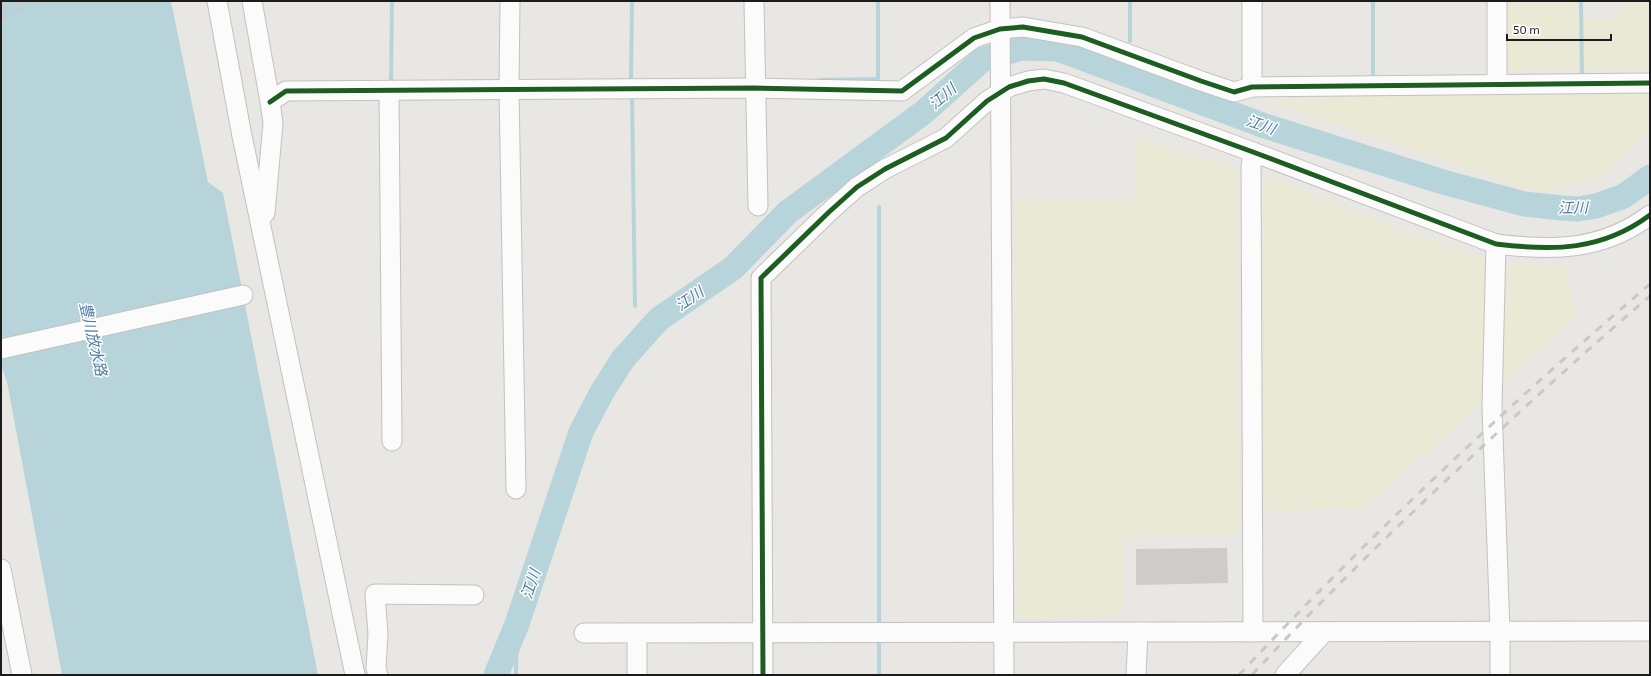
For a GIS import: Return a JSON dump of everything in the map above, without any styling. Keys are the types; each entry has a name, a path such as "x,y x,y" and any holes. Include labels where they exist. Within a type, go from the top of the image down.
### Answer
{"street":[{"path":"217,1 242,136 263,230 355,675"},
{"path":"252,1 273,123 263,230"},
{"path":"510,1 508,89 516,489"},
{"path":"754,1 758,206"},
{"path":"1000,1 1004,675"},
{"path":"1252,1 1252,87"},
{"path":"1497,1 1497,84"},
{"path":"270,102 286,91 755,88 902,90 974,38 1023,27 1082,37 1201,82 1234,92 1252,87 1650,83"},
{"path":"763,675 761,278 829,212 857,188 885,169 946,138 1000,88 1009,87 1028,81 1044,79 1064,83 1253,152 1496,244 1532,248 1580,246 1608,239 1642,221 1650,215"},
{"path":"389,91 392,441"},
{"path":"1253,152 1251,167 1253,632"},
{"path":"1496,244 1492,407 1500,631 1500,675"},
{"path":"1,349 243,295"},
{"path":"1,569 22,675"},
{"path":"378,675 376,668 378,634 375,594 474,595"},
{"path":"584,633 1650,631"},
{"path":"1136,675 1138,632"},
{"path":"1285,675 1324,632"},
{"path":"637,633 637,675"}],"green space":[{"path":"1507,1 1576,1 1576,18 1618,20 1619,1 1650,1 1650,68 1508,71"},
{"path":"1650,92 1650,128 1624,155 1605,173 1584,182 1550,191 1527,189 1262,98"},
{"path":"1137,138 1238,168 1239,534 1125,538 1122,617 1017,618 1014,197 1136,201"},
{"path":"1263,174 1390,226 1470,253 1508,264 1567,265 1575,318 1365,509 1260,511"}],"water":[{"name":"豊川放水路","path":"1,1 171,1 208,182 223,193 318,675 62,675 7,382 1,365"}],"building":[{"path":"1227,548 1228,583 1136,585 1136,549"}],"waterway":[{"path":"391,82 392,1"},
{"path":"631,81 632,1"},
{"path":"819,80 878,79 878,1"},
{"path":"1130,1 1130,41"},
{"path":"1373,1 1373,76"},
{"path":"1581,1 1582,76"},
{"name":"江川","path":"496,675 517,624 581,432 602,392 623,359 659,319 733,268 788,212 924,112 982,60 1021,48 1058,49 1265,126 1443,182 1524,204 1578,209 1596,206 1624,196 1650,177"},
{"path":"632,95 635,306"},
{"path":"879,207 879,627"},
{"path":"516,675 517,624"},
{"path":"879,641 879,675"}],"railway":[{"path":"1,10 17,1"},
{"path":"1,19 31,1"},
{"path":"1239,675 1337,573 1439,474 1596,330 1650,284"},
{"path":"1252,675 1331,592 1413,512 1536,397 1650,296"}],"cycle path":[{"path":"270,102 286,91 755,88 902,91 974,38 1000,29 1023,27 1082,37 1234,92 1252,87 1650,83"},
{"path":"763,675 761,278 857,187 885,169 946,138 987,101 1009,87 1028,81 1044,79 1064,83 1253,152 1496,244 1537,247 1576,246 1614,236 1632,227 1650,215"}]}
